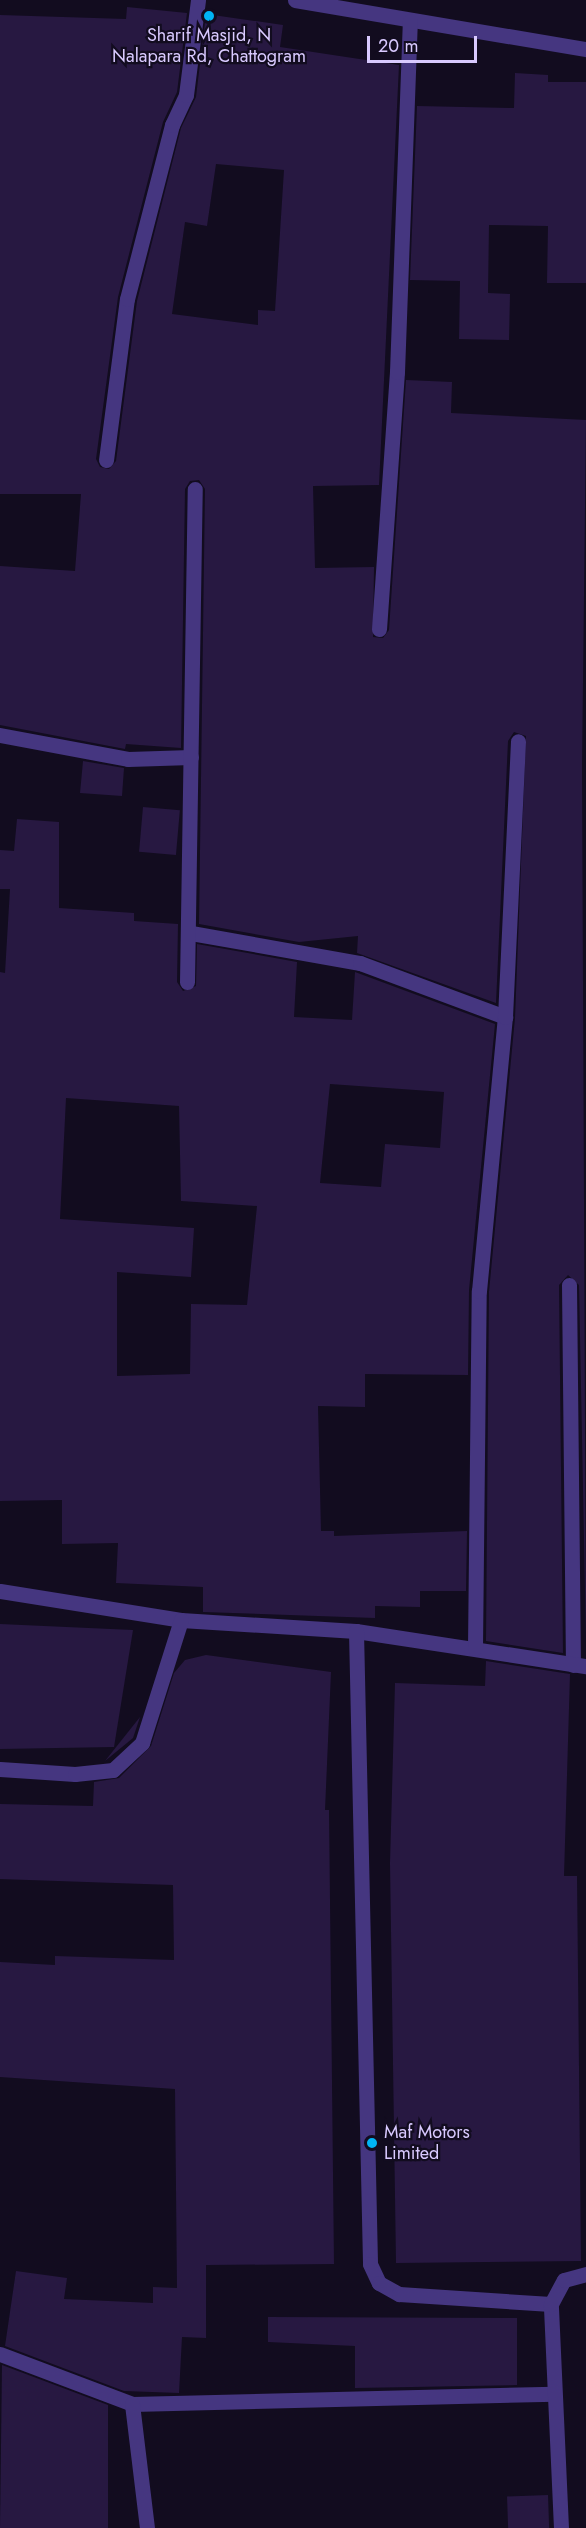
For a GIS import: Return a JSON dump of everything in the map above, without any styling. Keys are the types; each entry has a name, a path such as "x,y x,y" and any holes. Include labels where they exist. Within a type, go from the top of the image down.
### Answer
{"street":[{"path":"106,460 127,299 172,124 186,95 198,0"},
{"path":"295,0 586,49"},
{"path":"379,629 397,372 410,21"},
{"path":"188,982 191,933 195,489"},
{"path":"0,735 128,759 191,757"},
{"path":"475,1648 479,1292 505,1017 518,741"},
{"path":"191,933 360,963 505,1017"},
{"path":"0,1591 181,1620 356,1631 579,1665 569,1285"},
{"path":"0,1769 75,1774 113,1770 142,1743 181,1620"},
{"path":"356,1631 370,2264 379,2283 399,2294 551,2304"},
{"path":"561,2528 551,2304 564,2280 586,2274"},
{"path":"0,2354 132,2404 554,2394"},
{"path":"132,2404 147,2528"}],"building":[{"path":"127,7 187,13 177,92 163,122 118,297 96,459 100,467 109,469 116,461 137,301 181,128 196,97 206,14 283,25 280,47 399,65 379,485 313,486 315,568 374,567 373,637 383,638 389,630 406,380 452,382 451,413 586,420 582,768 586,1641 579,1285 568,1275 559,1285 563,1653 486,1641 489,1292 515,1018 526,736 514,732 508,741 496,1003 357,953 358,936 299,942 199,924 205,489 199,480 190,481 185,489 181,748 126,744 125,749 0,725 0,566 75,571 81,494 0,494 0,15 126,19","holes":["216,164 284,170 275,311 258,310 258,325 172,314 185,222 207,226"]},
{"path":"515,73 548,75 548,82 586,82 586,283 547,283 548,226 489,225 488,293 510,294 509,340 459,339 460,281 410,280 417,106 514,108"},
{"path":"83,761 124,768 122,796 80,793"},
{"path":"143,807 180,810 176,855 139,852"},
{"path":"17,819 59,822 59,908 134,913 134,921 178,924 177,982 183,991 196,986 197,944 297,962 294,1017 352,1020 355,972 495,1024 469,1290 468,1375 365,1374 365,1407 318,1406 321,1531 334,1531 334,1536 467,1531 466,1591 420,1591 420,1607 375,1606 375,1618 203,1612 203,1587 116,1583 118,1543 62,1544 62,1500 0,1501 0,972 5,973 10,889 0,889 0,850 14,851","holes":["330,1084 444,1092 440,1148 385,1144 381,1187 320,1183","66,1098 179,1106 181,1201 257,1206 247,1305 191,1304 190,1374 117,1376 117,1272 191,1277 194,1228 60,1219"]},
{"path":"0,1624 133,1630 114,1747 0,1749"},
{"path":"206,1655 331,1672 325,1810 329,1810 334,2264 206,2265 206,2338 182,2337 179,2393 124,2391 5,2346 16,2271 67,2278 64,2299 153,2303 153,2287 177,2288 175,2089 0,2077 0,1962 55,1965 55,1956 174,1960 173,1885 0,1879 0,1804 93,1806 94,1782 119,1778 151,1746 174,1673 185,1660"},
{"path":"486,1661 570,1674 564,1876 577,1876 581,2261 396,2263 390,1863 395,1683 485,1686"},
{"path":"140,1717 133,1738 105,1761"},
{"path":"268,2317 517,2318 517,2385 355,2388 355,2346 268,2342"},
{"path":"2,2365 108,2405 108,2528 0,2528"},
{"path":"548,2495 549,2528 508,2528 507,2496"}],"place":[{"name":"Sharif Masjid, N Nalapara Rd, Chattogram","path":"209,16"},
{"name":"Maf Motors Limited","path":"372,2143"}]}
